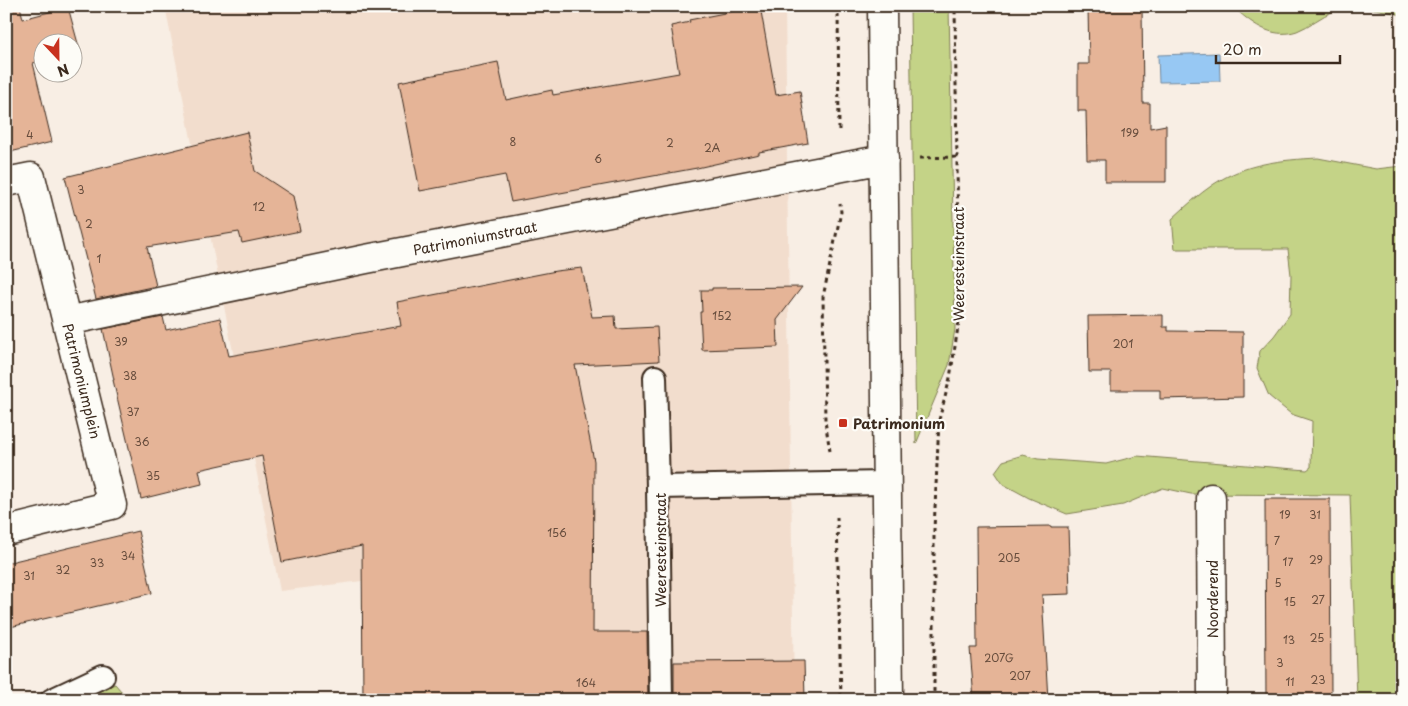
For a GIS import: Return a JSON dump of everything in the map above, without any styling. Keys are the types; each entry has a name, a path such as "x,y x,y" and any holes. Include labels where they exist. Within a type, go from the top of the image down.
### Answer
{"street":[{"path":"882,6 889,700"},
{"name":"Patrimoniumstraat","path":"67,321 366,259 884,159"},
{"name":"Patrimoniumplein","path":"6,182 31,177 112,505 6,531"},
{"name":"Noorderend","path":"1211,498 1212,700"}],"lane":[{"path":"655,378 658,487"},
{"name":"Weeresteinstraat","path":"661,700 658,487 886,483"},
{"path":"52,700 103,676"}],"path":[{"path":"838,6 841,212 823,297 825,421 836,484 841,700"},
{"name":"Weeresteinstraat","path":"934,700 934,530 939,420 950,378 959,321 955,6"}],"shaded area":[{"path":"165,6 785,6 794,700 363,700 362,581 280,591"}],"green space":[{"path":"910,6 949,6 955,329 949,365 916,444"},
{"path":"1232,6 1402,6 1402,15 1359,7 1342,9 1329,13 1297,31 1278,33 1262,28"},
{"path":"1318,158 1376,169 1402,166 1402,700 1357,700 1350,495 1191,494 1163,488 1123,505 1067,514 1029,498 1003,484 995,472 1003,461 1023,455 1038,459 1106,464 1137,456 1307,470 1311,467 1312,421 1291,414 1269,396 1257,368 1260,351 1290,314 1291,275 1288,249 1175,249 1172,219 1208,188 1239,171 1264,164"},
{"path":"115,684 129,700 78,700"}],"water":[{"path":"1219,53 1220,81 1159,82 1158,55"}],"building":[{"path":"6,6 20,6 23,19 68,7 75,32 32,32 32,82 38,82 52,142 6,153"},
{"path":"760,6 776,95 800,91 808,143 759,152 759,154 697,168 511,202 505,175 420,191 399,82 498,62 506,100 552,90 553,95 679,73 671,26 690,22 689,20"},
{"path":"1088,6 1142,6 1143,103 1150,103 1150,128 1166,125 1166,182 1105,182 1105,160 1087,160 1086,111 1078,111 1078,64 1089,64"},
{"path":"247,132 255,171 293,196 300,231 242,243 239,232 147,247 156,286 96,299 65,177"},
{"path":"582,268 592,317 615,316 616,329 657,327 659,361 575,365 594,461 593,632 647,632 648,700 363,700 362,546 282,562 262,456 199,470 202,484 141,499 103,329 163,317 166,330 220,318 229,356 401,326 397,302 556,271"},
{"path":"802,287 777,320 778,347 702,350 701,290 712,290 712,288"},
{"path":"1163,315 1163,327 1168,327 1168,331 1243,332 1243,397 1160,399 1160,390 1111,390 1111,372 1089,372 1088,316"},
{"path":"1265,499 1330,499 1331,700 1266,700"},
{"path":"976,527 1068,527 1070,594 1042,595 1048,700 974,700 970,648 977,648"},
{"path":"138,531 152,593 6,628 6,563"},
{"path":"804,661 805,700 674,700 674,662"}],"place":[{"name":"Patrimonium","path":"843,423"}]}
